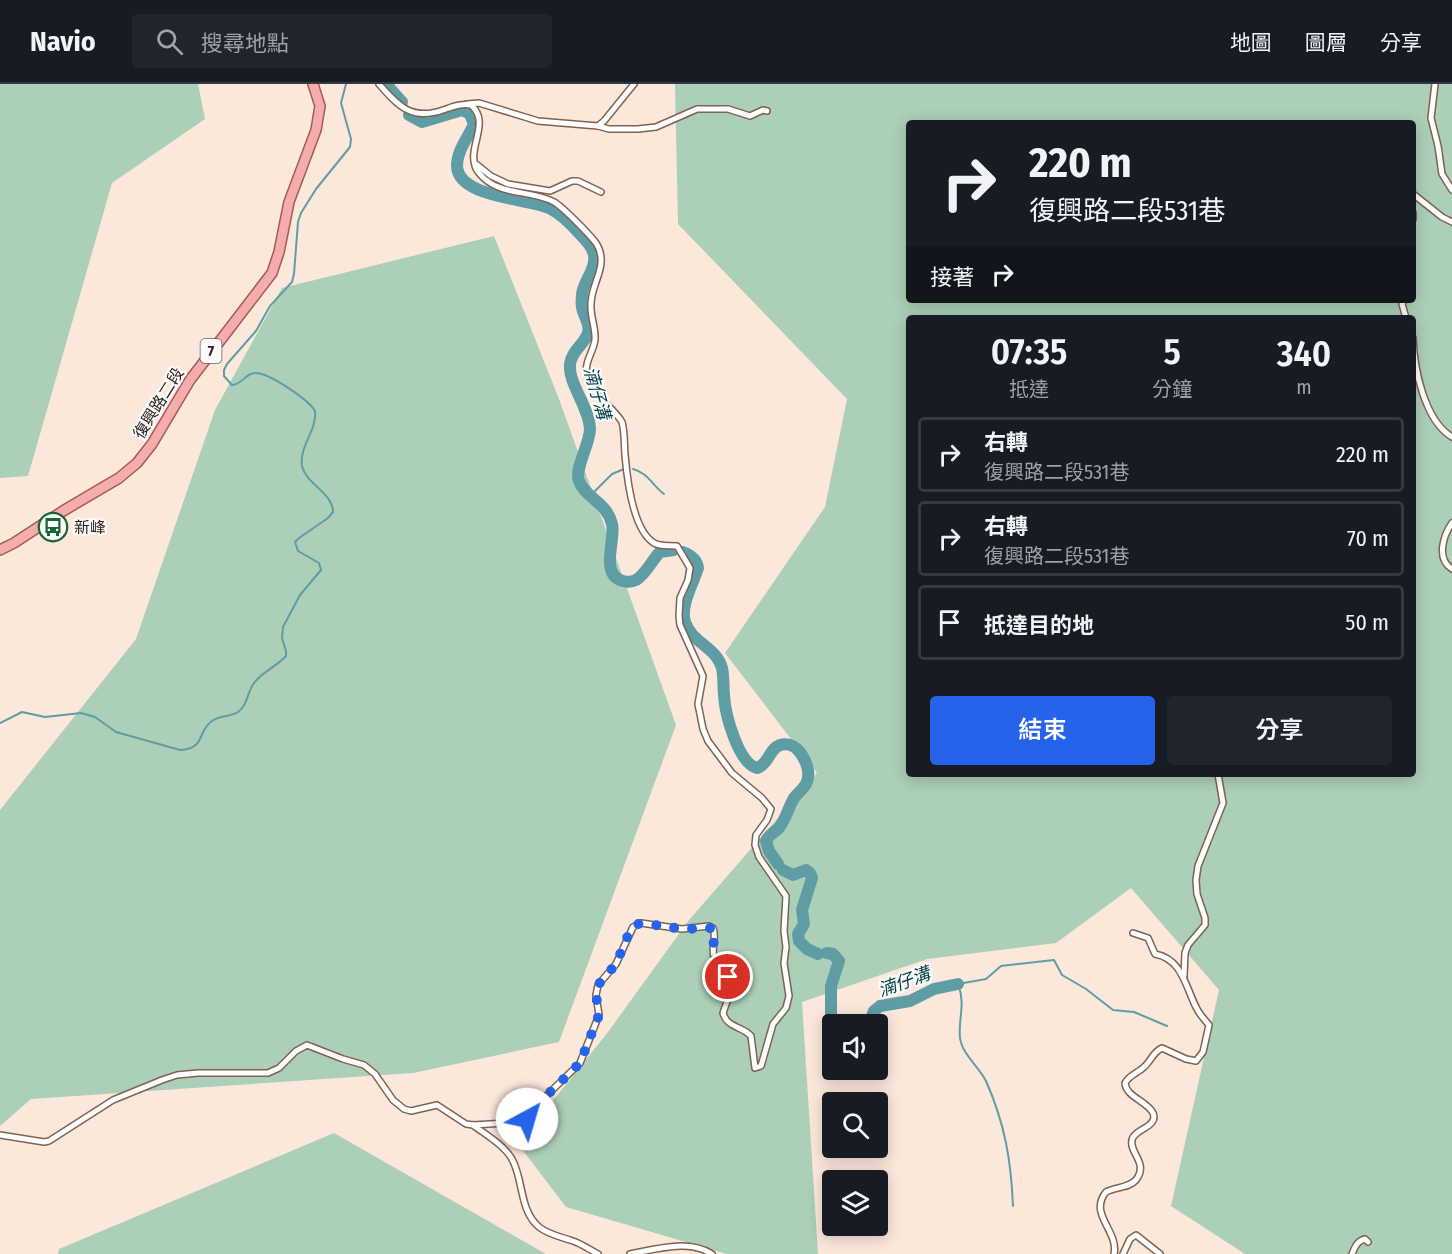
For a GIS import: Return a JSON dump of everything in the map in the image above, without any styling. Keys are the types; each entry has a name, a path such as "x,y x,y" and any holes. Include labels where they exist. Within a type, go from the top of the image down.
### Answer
{"main road":[{"name":"復興路二段","path":"0,549 15,543 119,478 136,463 152,444 190,380 272,273 279,252 289,202 316,130 320,106 313,84"}],"street":[{"path":"379,84 402,107 420,114 466,104 479,104 538,122 598,126 604,129 656,127 697,109 728,109 750,116 763,110 767,111"},
{"path":"598,126 604,122 634,84"},
{"path":"1435,84 1431,118 1442,174 1452,190"},
{"path":"0,1135 49,1141 113,1100 162,1080 177,1075 198,1073 267,1073 279,1068 296,1051 307,1045 364,1065 375,1074 393,1100 404,1109 417,1110 437,1105 466,1124 474,1125 523,1122 583,1059 599,1015 596,995 598,985 616,964 629,933 637,924 682,929 713,928 715,934 714,960 728,977 732,987 723,1013 728,1023 751,1036 755,1068 760,1066 773,1024 786,1008 789,996 784,963 786,896 759,857 755,845 756,835 767,820 771,809 762,798 732,773 708,741 698,705 704,676 678,616 680,598 688,580 690,568 677,546 656,544 642,530 635,512 629,484 622,422 618,415 598,396 588,377 586,369 595,342 591,299 600,271 601,252 590,236 554,202 497,187 485,180 477,171 474,154 480,125 479,116 476,109 466,104"},
{"path":"475,163 500,182 549,191 572,181 578,181 601,192"},
{"path":"1416,196 1452,222"},
{"path":"1416,366 1437,423 1452,436"},
{"path":"1452,523 1442,543 1443,556 1447,566 1452,569"},
{"path":"1184,976 1185,953 1188,945 1205,925 1196,880 1198,866 1223,803 1219,777"},
{"path":"1114,1254 1114,1238 1103,1220 1100,1203 1106,1192 1129,1185 1137,1178 1140,1164 1132,1139 1154,1119 1148,1108 1126,1090 1125,1083 1147,1063 1158,1049 1165,1049 1196,1061 1203,1052 1209,1025 1197,1010 1184,976 1170,961 1162,955 1155,954 1148,938 1133,933"},
{"path":"474,1125 511,1158 517,1171 525,1207 531,1219 548,1233 576,1242 598,1254"},
{"path":"1123,1254 1130,1239 1136,1235 1160,1254"},
{"path":"1352,1254 1355,1246 1361,1240 1365,1239 1368,1242"},
{"path":"630,1254 665,1247 692,1246 712,1254"}],"green space":[{"path":"0,84 198,84 205,119 112,183 28,476 0,478"},
{"path":"675,84 1452,84 1452,1254 1245,1254 1171,1206 1219,990 1131,888 1056,943 927,959 802,1002 818,1254 727,1254 566,1207 518,1144 608,1032 689,920 817,773 725,653 825,507 847,399 678,224"},
{"path":"494,236 559,399 676,725 559,1042 413,1073 31,1099 0,1126 0,810 136,639 215,410 282,288"},
{"path":"334,1133 546,1254 58,1254 59,1249"}],"waterway":[{"path":"0,723 22,712 45,717 81,713 95,717 116,732 180,750 188,749 198,743 207,725 212,721 235,714 241,709 254,683 286,656 282,638 283,627 300,595 321,570 319,563 298,551 295,542 333,512 329,499 304,472 302,466 303,452 313,425 315,411 297,394 270,377 253,373 232,385 224,376 224,370 256,331 270,306 292,282 298,222 301,213 316,189 350,147 351,139 341,103 346,84"},
{"name":"湳仔溝","path":"386,84 402,102"},
{"name":"湳仔溝","path":"409,115 422,122 462,110 470,114 474,124 459,155 457,166 460,177 481,191 551,209 570,223 590,246 594,260 582,294 583,310 589,330 570,364 572,379 589,420 590,429 579,470 579,481 586,492 606,511 612,524 610,564 616,577 626,582 636,580 660,552 674,550"},
{"path":"591,495 612,474 624,469"},
{"path":"633,469 646,476 664,494"},
{"name":"湳仔溝","path":"683,552 693,558 698,568 684,609 685,622 693,635 715,655 722,668 727,714 738,748 750,764 757,768 764,763 776,747 782,744 789,745 800,752 807,765 806,784 794,798 779,828 766,841 769,851 778,864"},
{"name":"湳仔溝","path":"783,870 793,875 806,870 810,873 812,878 802,910 804,924 798,934 799,941 807,949 818,954"},
{"name":"湳仔溝","path":"827,953 833,954 839,961 831,986 831,1014"},
{"name":"湳仔溝","path":"1013,1206 1009,1158 998,1112 986,1081 961,1044 962,1005 958,984 986,979 1001,966 1054,960 1062,975 1086,989 1113,1010 1134,1012 1167,1026"},
{"name":"湳仔溝","path":"873,1014 880,1006 910,1001 934,989 958,984"}],"place":[{"name":"新峰","path":"53,527"}],"route":[{"path":"527,1119 537,1105 575,1070 583,1059 598,1021 596,990 616,964 629,933 637,924 682,929 709,926 713,928 715,931 714,960 728,977"}]}
